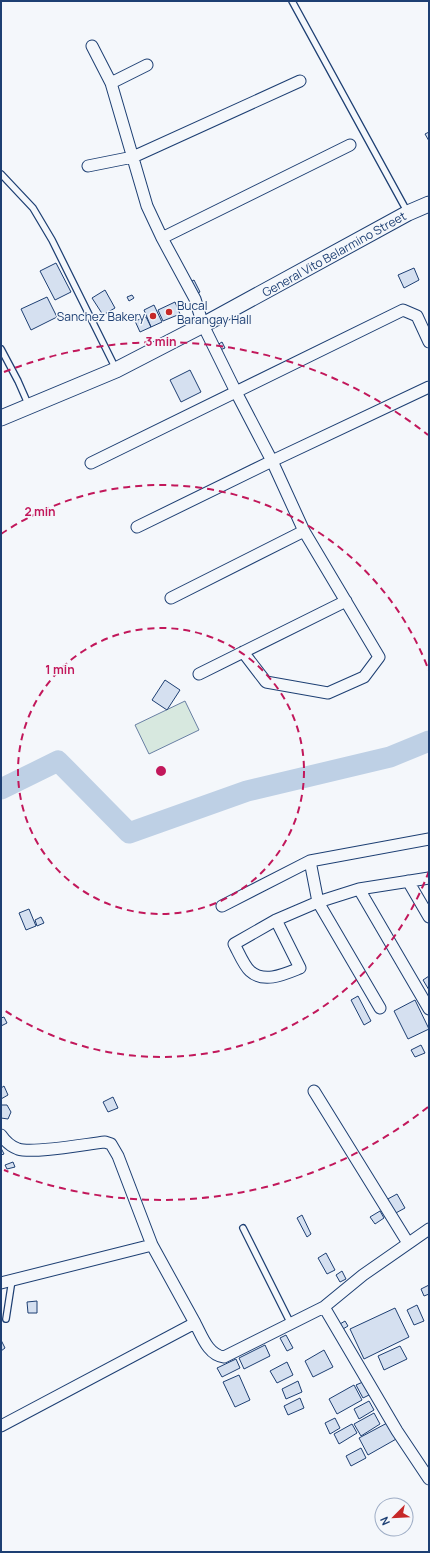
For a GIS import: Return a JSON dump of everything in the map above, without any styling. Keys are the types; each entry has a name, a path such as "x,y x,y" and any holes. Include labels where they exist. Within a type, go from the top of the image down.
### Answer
{"street":[{"path":"92,46 111,83 148,206 162,238 195,299 203,325 272,461 304,531 379,657 364,677 328,693 266,682 243,652"},
{"path":"111,83 147,65"},
{"path":"88,166 133,157 300,81"},
{"path":"162,238 350,145"},
{"name":"General Vito Belarmino Street","path":"1,418 116,370 203,325 408,213 429,204"},
{"path":"91,463 403,310 417,316 429,342"},
{"path":"137,527 429,387"},
{"path":"171,598 304,531"},
{"path":"199,674 346,601"},
{"path":"222,906 310,861 429,839"},
{"path":"310,861 318,902 380,1008"},
{"path":"276,920 300,968 280,976 264,978 250,971 234,944 276,920 318,902 359,889 429,878"},
{"path":"408,881 429,917"},
{"path":"359,889 428,1006"},
{"path":"314,1091 408,1243"},
{"path":"1,1135 6,1142 18,1149 35,1150 105,1142 111,1144 118,1156 152,1245 210,1349 218,1356 224,1357 324,1307 363,1275 429,1229"},
{"path":"6,1281 152,1245"},
{"path":"324,1307 397,1431 429,1479"},
{"path":"1,1426 195,1323"}],"lane":[{"path":"292,1 408,213"},
{"path":"1,174 33,208 52,240 116,370"},
{"path":"1,349 18,381 29,407"},
{"path":"243,1228 291,1324"},
{"path":"6,1281 6,1318"}],"shaded area":[{"path":"185,701 199,730 149,754 135,725"}],"building":[{"path":"429,132 429,141 425,134"},
{"path":"56,263 71,292 55,300 40,271"},
{"path":"414,268 419,280 404,288 398,275"},
{"path":"194,280 200,292 194,295 188,283"},
{"path":"105,290 115,308 103,315 92,298"},
{"path":"132,295 134,298 129,301 127,297"},
{"path":"47,297 57,317 31,330 21,309"},
{"name":"Bucal Barangay Hall","path":"175,302 180,314 163,321 158,310"},
{"name":"Sanchez Bakery","path":"154,305 162,322 151,327 144,310"},
{"path":"146,317 151,327 140,332 135,321"},
{"path":"222,342 225,348 220,350 217,345"},
{"path":"190,370 201,392 181,402 170,380"},
{"path":"165,680 180,690 167,710 152,700"},
{"path":"29,909 36,926 26,930 19,913"},
{"path":"41,917 44,923 37,926 35,920"},
{"path":"429,976 429,990 423,980"},
{"path":"358,996 371,1021 364,1025 351,1000"},
{"path":"415,1000 429,1029 408,1039 394,1011"},
{"path":"4,1017 7,1023 1,1026 1,1018"},
{"path":"421,1045 425,1053 415,1057 411,1050"},
{"path":"4,1086 8,1095 1,1099 1,1088"},
{"path":"113,1097 118,1108 108,1112 103,1102"},
{"path":"1,1105 7,1105 11,1112 8,1119 1,1118"},
{"path":"1,1148 4,1154 1,1155"},
{"path":"13,1162 15,1167 7,1169 5,1165"},
{"path":"397,1194 405,1208 394,1214 386,1200"},
{"path":"380,1211 384,1218 375,1224 370,1217"},
{"path":"302,1215 311,1234 307,1237 297,1218"},
{"path":"326,1253 335,1270 327,1274 318,1258"},
{"path":"342,1271 346,1279 340,1282 336,1275"},
{"path":"429,1285 429,1294 424,1296 421,1289"},
{"path":"37,1301 37,1313 28,1313 27,1302"},
{"path":"417,1305 424,1321 414,1325 407,1310"},
{"path":"395,1308 409,1337 364,1359 350,1329"},
{"path":"345,1321 348,1326 343,1329 340,1324"},
{"path":"286,1335 293,1348 287,1351 280,1338"},
{"path":"1,1340 5,1348 1,1351"},
{"path":"265,1345 270,1356 244,1369 239,1358"},
{"path":"400,1346 407,1359 384,1370 378,1356"},
{"path":"324,1350 333,1367 313,1377 305,1361"},
{"path":"236,1359 240,1368 222,1377 217,1368"},
{"path":"287,1362 293,1375 277,1383 270,1371"},
{"path":"239,1375 250,1400 235,1407 223,1382"},
{"path":"298,1381 302,1392 286,1399 282,1389"},
{"path":"365,1381 371,1394 363,1398 356,1385"},
{"path":"354,1385 362,1400 337,1414 329,1399"},
{"path":"300,1398 304,1408 288,1415 284,1406"},
{"path":"369,1401 374,1410 359,1419 354,1409"},
{"path":"374,1413 380,1424 361,1436 354,1424"},
{"path":"335,1418 340,1428 330,1434 325,1423"},
{"path":"389,1422 398,1438 368,1455 359,1438"},
{"path":"352,1424 357,1433 339,1444 334,1434"},
{"path":"361,1448 366,1458 351,1466 346,1456"}],"waterway":[{"path":"1,789 58,761 129,833 247,791 390,757 429,741"}],"place":[{"name":"Bucal Barangay Hall","path":"169,312"},
{"name":"Sanchez Bakery","path":"153,316"}]}
